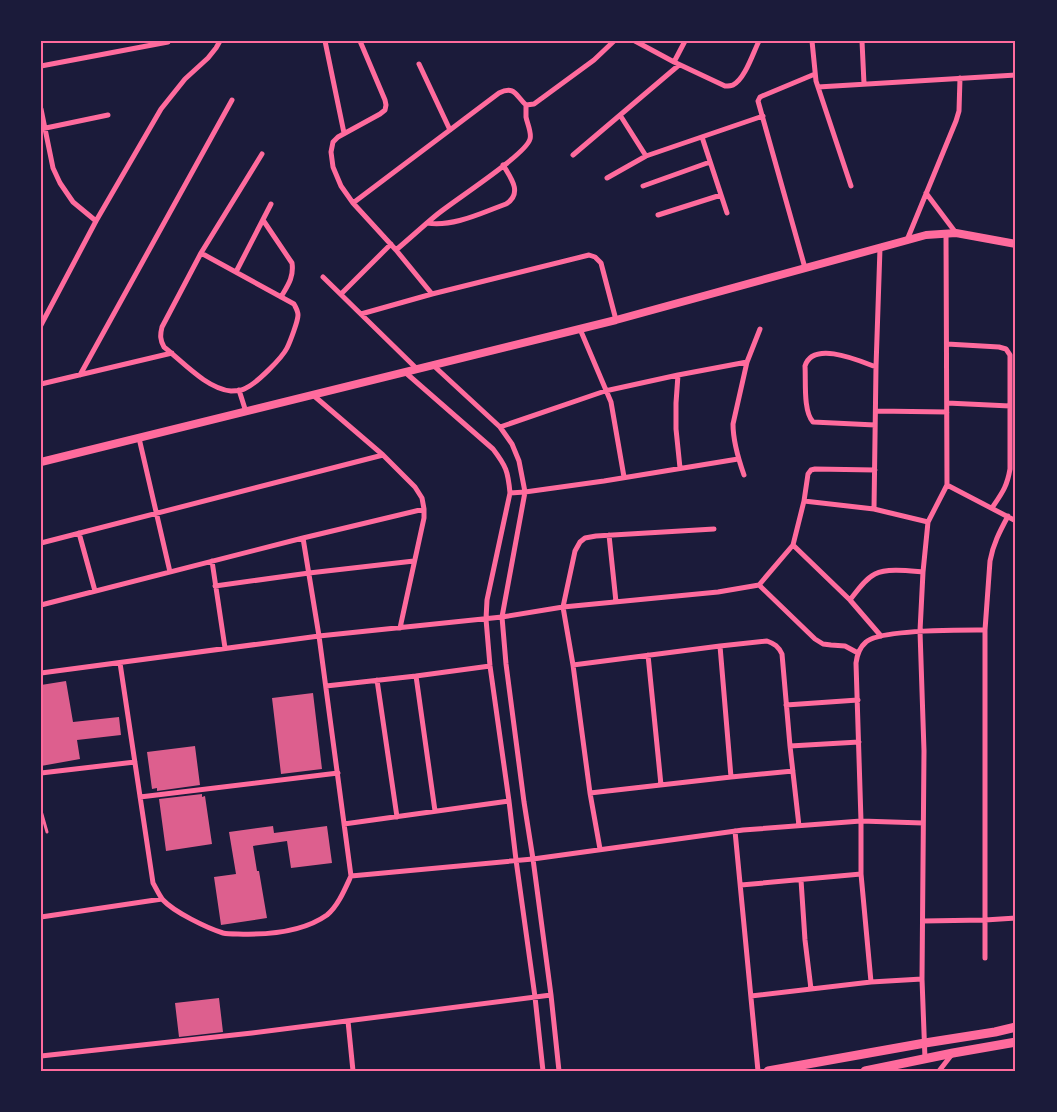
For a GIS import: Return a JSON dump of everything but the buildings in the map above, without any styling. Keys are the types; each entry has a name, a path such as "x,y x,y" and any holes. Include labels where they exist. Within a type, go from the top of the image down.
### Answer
{"main road":[{"path":"768,1071 1016,1027"},
{"path":"865,1071 1016,1042"}],"street":[{"path":"41,325 96,221 161,109 185,79 208,58 220,41"},
{"path":"325,41 344,133"},
{"path":"360,41 386,105 385,110 344,133 333,142 331,152 333,167 341,186 353,203 391,244 432,294"},
{"path":"526,105 534,104 594,60 614,41"},
{"path":"635,41 677,64 725,86 732,85 739,80 745,72 759,41"},
{"path":"573,154 677,64 684,41"},
{"path":"812,41 818,87 851,186"},
{"path":"862,41 864,84"},
{"path":"41,66 168,42"},
{"path":"419,64 450,130"},
{"path":"805,268 758,100 760,97 815,74"},
{"path":"818,87 1016,75"},
{"path":"908,240 959,111 960,78"},
{"path":"353,203 499,93 505,90 515,92 526,105 530,134 530,140 527,145 434,217 396,250"},
{"path":"80,375 232,100"},
{"path":"41,110 43,129 52,168 73,202 96,221"},
{"path":"43,129 108,115"},
{"path":"620,115 646,156"},
{"path":"607,178 646,156 762,116"},
{"path":"702,137 727,213"},
{"path":"202,253 294,304 297,310 298,317 287,349 272,367 245,389 223,390 210,384 164,347 160,335 162,327 202,253 262,154"},
{"path":"643,186 710,162"},
{"path":"427,223 437,224 462,220 511,201 515,190 511,177 503,165"},
{"path":"926,193 956,233"},
{"path":"658,215 721,195"},
{"path":"236,272 271,204"},
{"path":"263,220 292,263 292,278 281,297"},
{"path":"925,1059 922,979 924,751 920,631 928,522 947,485 946,233"},
{"path":"41,462 616,320 926,235 956,233 1016,244"},
{"path":"341,294 391,244"},
{"path":"874,509 880,248"},
{"path":"361,314 432,294 589,255 595,257 601,263 616,320"},
{"path":"323,277 418,370"},
{"path":"580,329 610,402 624,478"},
{"path":"744,475 738,459 733,424 747,362 760,329"},
{"path":"947,344 999,347 1006,349 1010,355 1010,454 1008,479 1004,491 992,508"},
{"path":"41,384 172,353"},
{"path":"876,367 843,355 824,353 813,355 807,360 806,366 807,407 813,422 876,425"},
{"path":"500,427 605,391 678,374 747,362"},
{"path":"434,366 500,427 512,444 520,461 525,492 502,617 506,664 551,995 559,1071"},
{"path":"406,373 493,449 503,462 508,475 510,492 487,600 486,619 490,666 544,1071"},
{"path":"678,374 676,429 680,468"},
{"path":"239,390 246,412"},
{"path":"314,395 383,455 415,487 422,498 424,518 400,628"},
{"path":"947,403 1010,406"},
{"path":"876,411 947,412"},
{"path":"138,438 170,572"},
{"path":"1010,454 1016,457"},
{"path":"41,543 383,455"},
{"path":"510,492 525,492 624,478 738,459"},
{"path":"41,673 319,636 486,619 563,607 718,592 759,585 793,545 804,501 808,474 811,470 875,470"},
{"path":"947,485 1016,521"},
{"path":"804,501 874,509 928,522"},
{"path":"41,604 424,509"},
{"path":"985,958 985,630 992,550 1008,516"},
{"path":"600,850 563,607 575,551 580,542 585,538 596,536 714,529"},
{"path":"79,533 95,591"},
{"path":"609,535 616,602"},
{"path":"120,663 153,883 162,899 176,910 224,933 283,932 314,922 328,914 342,896 351,876 319,636 303,538"},
{"path":"793,545 850,600 881,636"},
{"path":"212,561 225,648"},
{"path":"215,586 414,561"},
{"path":"850,600 875,574 894,571 923,572"},
{"path":"759,585 815,639 823,644 845,646 858,653"},
{"path":"870,982 861,874 856,663 858,653 866,642 881,636 920,631 985,630"},
{"path":"573,665 720,646 767,641 774,643 779,647 782,654 799,826"},
{"path":"720,646 731,777"},
{"path":"648,655 661,785"},
{"path":"326,686 490,666"},
{"path":"416,676 435,811"},
{"path":"377,680 397,817"},
{"path":"786,705 858,700"},
{"path":"790,746 859,742"},
{"path":"41,773 135,762"},
{"path":"590,793 793,771"},
{"path":"140,797 338,773"},
{"path":"344,824 509,802"},
{"path":"351,876 533,859 735,831 861,821 923,823"},
{"path":"735,831 758,1071"},
{"path":"741,885 861,874"},
{"path":"801,880 811,989"},
{"path":"41,917 162,899"},
{"path":"923,921 1016,918"},
{"path":"751,996 870,982 922,979"},
{"path":"41,1056 252,1033 551,995"},
{"path":"348,1021 353,1071"},
{"path":"939,1071 953,1053"}],"lane":[{"path":"41,811 48,832"}]}
